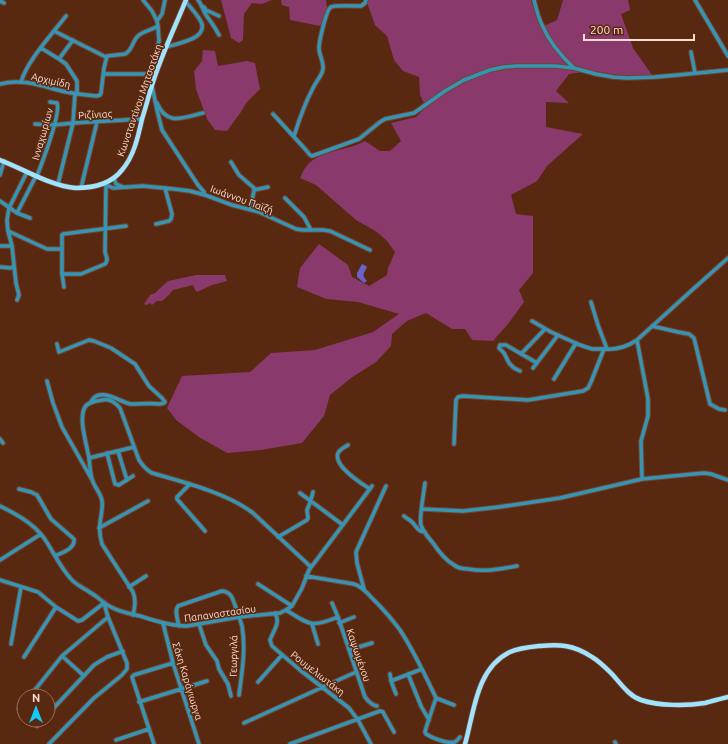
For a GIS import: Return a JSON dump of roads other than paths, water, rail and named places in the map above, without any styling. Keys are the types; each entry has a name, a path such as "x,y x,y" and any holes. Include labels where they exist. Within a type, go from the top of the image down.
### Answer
{"main road":[{"name":"Κωνσταντίνου Μητσοτάκη","path":"2,160 37,176 71,187 81,188 105,185 114,178 122,171 130,158 153,83 166,47 186,1"},
{"path":"465,744 480,687 485,676 495,663 504,655 524,648 559,645 581,650 603,665 630,694 640,700 655,704 704,703 728,697"}],"street":[{"path":"143,0 152,12 158,26 159,41 150,74 153,83 156,110 162,130 205,194"},
{"path":"157,21 162,14 165,0"},
{"path":"198,0 206,10 219,16"},
{"path":"294,136 302,112 313,87 323,70 319,48 329,10 332,6 361,6 366,0"},
{"path":"534,0 539,18 545,31 562,55 574,68"},
{"path":"695,0 728,56"},
{"path":"0,1 4,4"},
{"path":"166,47 195,37 201,32 202,24 186,1"},
{"path":"202,5 205,13 219,35"},
{"path":"21,82 24,73 41,48 66,16"},
{"path":"54,30 106,57 108,55 128,53 137,36 158,26"},
{"path":"60,59 73,40"},
{"path":"41,48 66,64 78,85 73,123 58,184"},
{"path":"691,52 695,73"},
{"path":"106,57 104,74 150,74"},
{"path":"273,114 312,156 328,149 355,141 385,119 414,113 455,84 490,70 516,66 555,66 574,68 601,75 627,78 655,77 728,70"},
{"name":"Αρχιμίδη","path":"0,84 8,82 33,83 76,94 97,96 102,93 104,74"},
{"path":"154,97 163,114 171,118 178,119 203,113"},
{"name":"Ινναχωρίων","path":"17,213 37,176 54,125 58,104 50,102"},
{"name":"Ριζίνιας","path":"36,124 54,125 142,119"},
{"path":"81,188 97,122"},
{"path":"0,175 2,160"},
{"path":"230,162 239,175 254,190"},
{"path":"17,300 19,295 7,220 9,208 27,172"},
{"path":"114,178 116,186"},
{"path":"62,274 81,274 107,262 108,259 105,252 105,185"},
{"name":"Ιωάννου Παϊζή","path":"105,185 111,188 116,186 143,186 205,194 232,205 265,214 292,228 333,232 370,250"},
{"path":"254,190 268,187"},
{"path":"156,224 169,220 172,217 165,188"},
{"path":"250,209 254,190"},
{"path":"285,198 304,217 311,230"},
{"path":"0,201 17,213 30,218"},
{"path":"64,288 62,274 63,234 126,226"},
{"path":"8,231 48,249 62,249"},
{"path":"0,246 12,246"},
{"path":"532,320 545,329 576,343 592,348 617,349 637,340 690,290 728,258"},
{"path":"0,266 10,268 14,266"},
{"path":"454,444 456,400 458,397 463,396 528,400 583,392 588,388 606,349 591,302"},
{"path":"652,326 692,335 710,404 719,409 726,410"},
{"path":"521,354 545,329"},
{"path":"533,368 558,335"},
{"path":"57,344 59,352 88,340 92,340 111,348 135,364 149,386 162,398 164,402 162,404 129,404 107,395 93,398 85,407 82,418 92,480"},
{"path":"637,340 648,399 648,416 641,442 642,479"},
{"path":"554,379 576,343"},
{"path":"520,371 511,366 504,353 498,348 500,345 506,345 537,363"},
{"path":"47,381 62,427 100,495 102,509 99,528 102,544 133,592 135,598 133,615"},
{"path":"91,402 104,399 117,404 120,408 139,460 148,471 190,484 242,505 253,513 311,567"},
{"path":"0,439 3,443"},
{"name":"Παπαναστασίου","path":"0,506 23,519 41,534 73,582 99,598 104,603 118,610 179,626 239,617 275,614 280,613 292,606 311,567 371,488 353,477 339,463 338,453 341,449 348,445"},
{"path":"89,458 134,447"},
{"path":"118,451 127,480"},
{"path":"107,453 115,484 119,484 133,476"},
{"path":"422,509 463,511 499,508 560,498 642,479 704,473 728,480"},
{"path":"426,483 421,526 440,554 455,566 463,568 484,571 517,566"},
{"path":"190,484 177,499 204,531"},
{"path":"364,589 357,563 356,552 386,486"},
{"path":"19,489 37,495 51,519 74,539 72,547 55,556"},
{"path":"278,537 307,520 307,510 313,492"},
{"path":"300,493 310,502 343,525"},
{"path":"99,528 148,502"},
{"path":"404,516 419,530 425,532"},
{"path":"0,560 41,534"},
{"path":"129,587 146,576"},
{"path":"306,576 354,584 364,589 399,629 422,669 436,698 454,705"},
{"path":"0,580 38,592 56,607 80,621 104,603 108,617 127,663 127,669 125,672 94,698 49,744"},
{"path":"258,584 292,606"},
{"path":"11,644 20,587"},
{"name":"Γεωργιλά","path":"179,626 176,612 178,606 222,591 226,591 231,596 234,600 242,626 244,650 239,695"},
{"name":"Καψωμένου","path":"332,603 365,697 371,704 377,706"},
{"path":"24,657 56,607"},
{"path":"286,610 312,624 323,623 338,617"},
{"name":"Ρουμελιωτάκη","path":"275,614 278,619 270,640 272,646 350,708 371,744"},
{"path":"36,688 62,656 108,617"},
{"path":"339,623 354,617"},
{"name":"Σάκη Καράγιωργα","path":"163,623 199,744"},
{"path":"199,624 206,645 217,661 219,669 228,684 231,696"},
{"path":"312,624 318,644"},
{"path":"349,650 372,643"},
{"path":"56,705 94,665 103,659 122,651"},
{"path":"258,682 282,655"},
{"path":"62,656 83,676"},
{"path":"154,744 132,677 174,663"},
{"path":"391,681 422,669"},
{"path":"244,723 356,672"},
{"path":"390,674 396,694"},
{"path":"408,674 421,706 429,720"},
{"path":"139,702 207,681"},
{"path":"436,698 425,732 426,734 446,744 452,744 460,737"},
{"path":"290,744 380,711 384,714 394,732"},
{"path":"116,740 149,729"}]}
